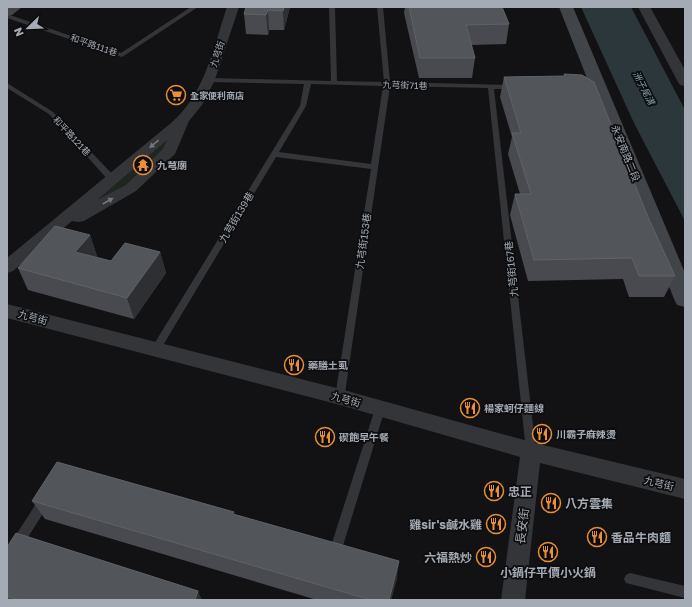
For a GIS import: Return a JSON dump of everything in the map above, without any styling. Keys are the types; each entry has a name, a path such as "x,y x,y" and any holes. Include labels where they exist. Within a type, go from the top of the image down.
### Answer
{"main road":[{"path":"7,12 15,7"},
{"name":"永安南路二段","path":"566,7 597,89 685,299"}],"street":[{"name":"九芎街","path":"7,267 183,119 195,106 209,80 233,7"},
{"path":"644,7 685,82"},
{"name":"九芎街","path":"60,223 84,214 131,188 170,151 183,119"},
{"name":"九芎街","path":"7,310 340,398 531,451 685,489"},
{"name":"長安街","path":"513,600 531,451"}],"lane":[{"name":"和平路111巷","path":"7,16 122,55 195,7"},
{"path":"332,7 334,83"},
{"name":"九芎街153巷","path":"340,398 386,84 380,7"},
{"name":"九芎街71巷","path":"209,80 522,88"},
{"name":"九芎街139巷","path":"156,349 304,106 308,82"},
{"name":"和平路121巷","path":"7,85 51,113 112,179"},
{"name":"九芎街167巷","path":"491,87 531,451"},
{"path":"274,154 374,167"},
{"path":"336,549 380,409"},
{"path":"7,560 53,489"},
{"path":"630,579 685,592"}],"shaded area":[{"path":"182,122 170,151 131,188 64,219"}],"water":[{"name":"洲子尾溝","path":"581,7 631,7 685,110 685,221 634,123"}],"building":[{"path":"246,7 284,7 283,11 268,10 266,15 244,14"},
{"path":"409,7 502,7 509,24 466,25 475,58 420,58"},
{"path":"564,74 582,75 594,82 648,217 675,276 639,276 632,258 534,260 515,194 531,194 512,133 521,133 504,77 565,76"},
{"path":"55,226 90,235 75,252 111,261 125,243 160,252 127,298 18,268"},
{"path":"57,462 399,561 389,600 371,600 32,501"},
{"path":"16,533 198,591 195,600 20,600 7,596 7,547"}],"place":[{"name":"全家便利商店","path":"176,95"},
{"name":"九芎廟","path":"143,165"},
{"name":"藥膳土虱","path":"294,365"},
{"name":"楊家蚵仔麵線","path":"470,408"},
{"name":"川霸子麻辣燙","path":"542,434"},
{"name":"碶飽早午餐","path":"325,437"},
{"name":"忠正","path":"494,491"},
{"name":"八方雲集","path":"551,503"},
{"name":"雞sir's鹹水雞","path":"496,524"},
{"name":"香品牛肉麵","path":"597,537"},
{"name":"小鍋仔平價小火鍋","path":"548,552"},
{"name":"六福熱炒","path":"486,557"}]}
